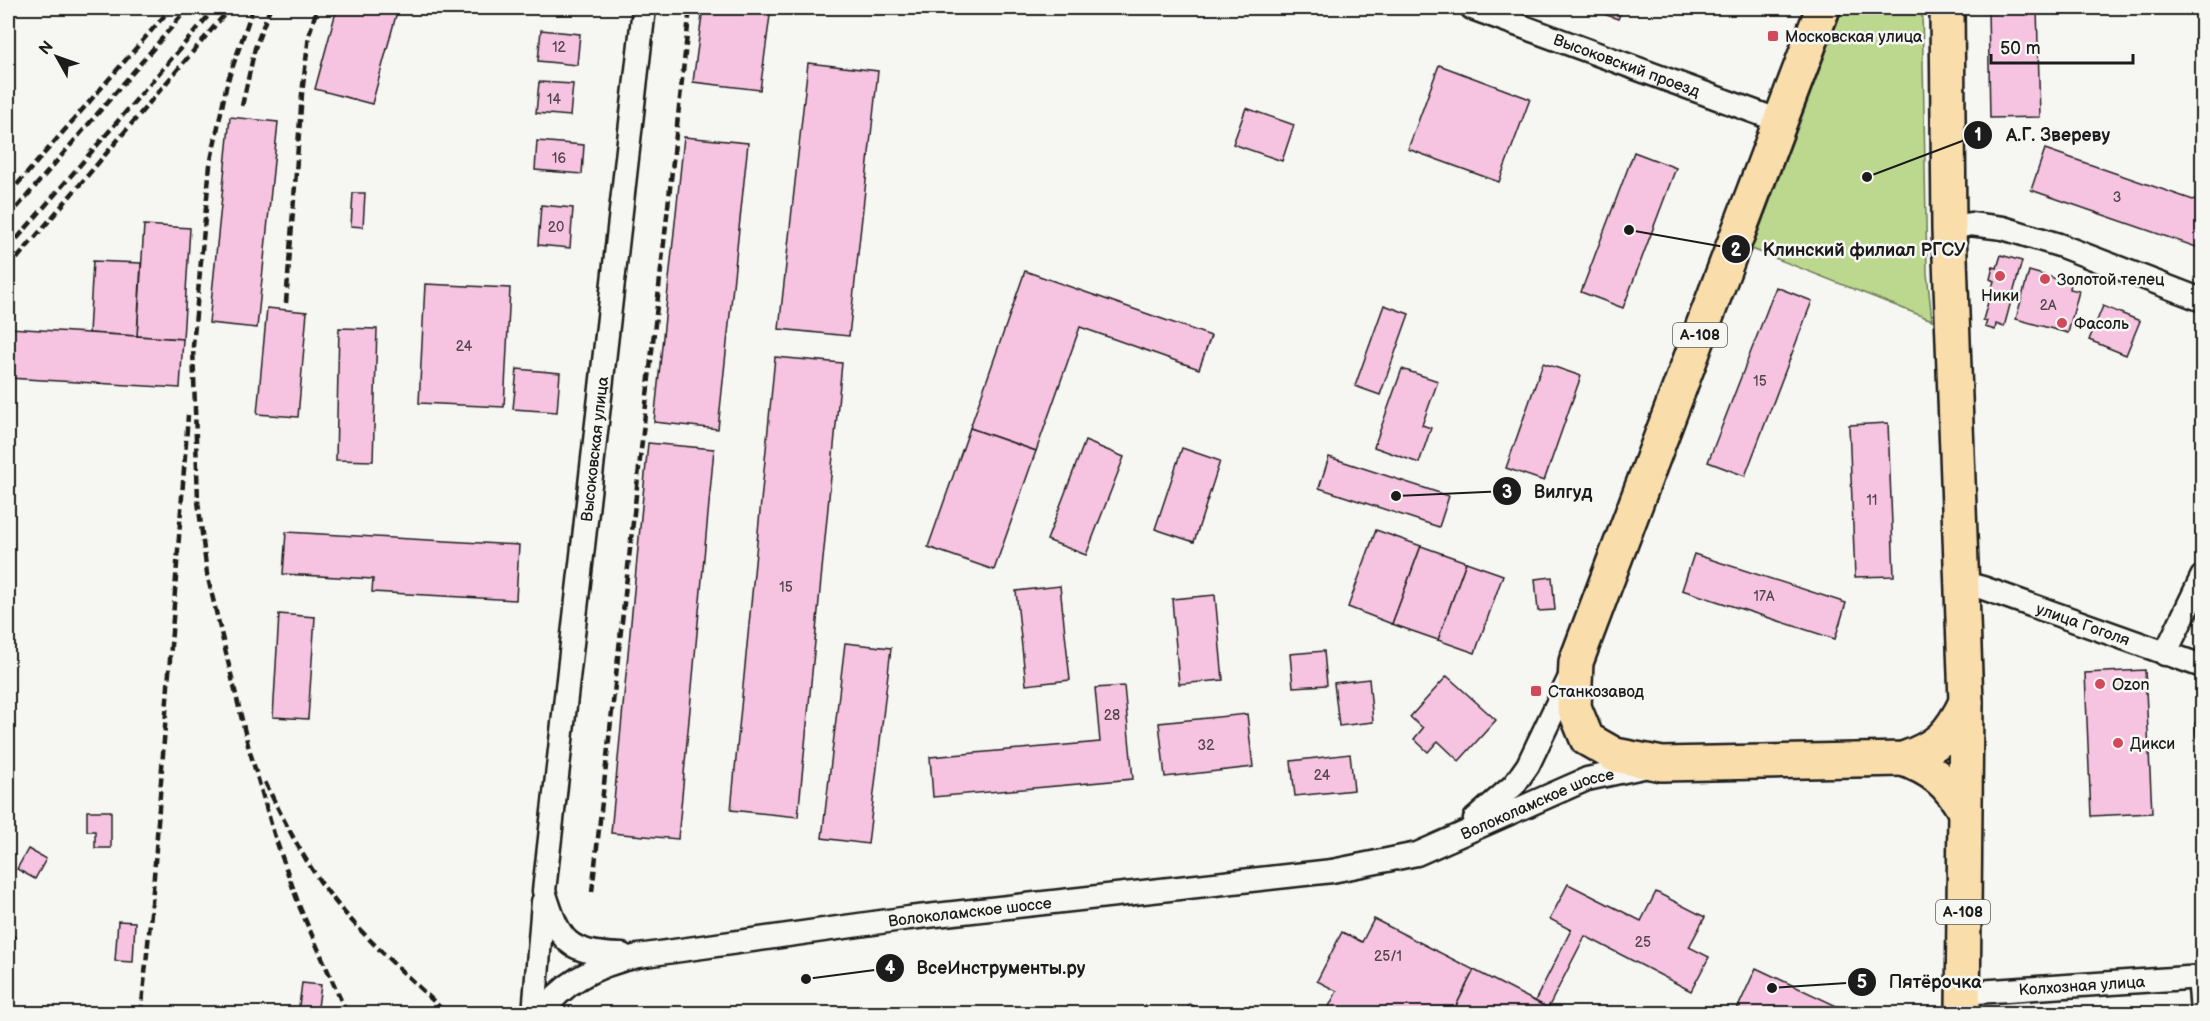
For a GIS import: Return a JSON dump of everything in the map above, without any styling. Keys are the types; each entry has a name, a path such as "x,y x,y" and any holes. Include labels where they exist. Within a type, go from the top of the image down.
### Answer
{"highway":[{"name":"А-108","path":"1823,8 1576,662 1574,707 1587,739 1615,755 1662,764 1903,759 1935,746 1956,722 1966,702"},
{"name":"А-108","path":"1947,8 1949,230 1966,702 1963,1003"},
{"name":"А-108","path":"1903,759 1935,773 1952,790 1964,810"}],"street":[{"name":"Высоковская улица","path":"534,1014 544,891 644,8"},
{"name":"Высоковский проезд","path":"1472,8 1780,121"},
{"path":"1949,230 1970,224 2003,228 2059,245 2202,300"},
{"path":"2165,654 2202,577"},
{"name":"улица Гоголя","path":"1962,587 1972,585 1983,588 2202,666"},
{"name":"Волоколамское шоссе","path":"1417,854 1470,823 1514,785 1528,765 1576,662"},
{"name":"Волоколамское шоссе","path":"542,1014 549,1002 569,985 608,963 638,956 909,918 1332,871 1417,854 1587,779 1608,772 1662,764"},
{"name":"Высоковская улица","path":"544,891 556,929 569,944 592,954 638,956"},
{"path":"2201,977 2202,1011"},
{"name":"Колхозная улица","path":"1963,1003 2201,977"}],"green space":[{"path":"1843,8 1922,8 1927,273 1932,320 1752,249"}],"building":[{"path":"337,8 398,8 372,104 315,89"},
{"path":"703,8 771,8 760,90 693,82"},
{"path":"1587,8 1623,8 1618,19"},
{"path":"1988,8 2037,8 2040,117 1990,118"},
{"path":"541,30 580,34 577,65 538,61"},
{"path":"808,63 878,71 849,336 779,329"},
{"path":"1439,65 1530,99 1499,182 1408,149"},
{"path":"539,82 573,84 570,116 536,113"},
{"path":"1246,108 1294,125 1282,161 1233,144"},
{"path":"230,117 278,122 257,328 209,323"},
{"path":"684,137 748,143 718,429 654,422"},
{"path":"537,141 584,145 582,174 535,170"},
{"path":"2045,149 2202,203 2202,249 2031,190"},
{"path":"1634,152 1676,168 1623,308 1581,292"},
{"path":"353,193 365,193 363,227 351,226"},
{"path":"541,205 573,208 570,248 538,245"},
{"path":"144,225 190,228 183,339 137,336"},
{"path":"2001,255 2022,261 2004,327 1996,324 1995,330 1985,327 1987,321 1983,320 1994,281 1990,279 1993,267 1997,268"},
{"path":"93,261 141,263 137,336 89,333"},
{"path":"1025,271 1211,336 1199,369 1080,327 1036,451 970,428"},
{"path":"2029,271 2071,283 2070,289 2079,291 2068,333 2016,319"},
{"path":"425,284 510,288 504,407 419,403"},
{"path":"1776,287 1812,301 1745,476 1708,462"},
{"path":"1384,305 1409,314 1380,395 1355,386"},
{"path":"2103,306 2140,321 2126,355 2089,340"},
{"path":"267,308 307,312 298,417 257,414"},
{"path":"9,328 183,339 180,388 8,378"},
{"path":"339,328 377,329 373,461 336,460"},
{"path":"775,357 842,363 798,817 731,810"},
{"path":"1543,363 1581,376 1544,481 1506,468"},
{"path":"517,369 560,373 557,412 513,409"},
{"path":"1402,369 1438,381 1422,425 1431,428 1419,463 1374,447"},
{"path":"1888,423 1894,576 1855,577 1849,425"},
{"path":"970,428 1036,451 994,570 928,547"},
{"path":"1085,441 1124,457 1086,555 1047,540"},
{"path":"648,443 714,449 678,839 611,833"},
{"path":"1182,448 1220,461 1194,542 1155,529"},
{"path":"1329,457 1449,496 1439,527 1319,488"},
{"path":"1376,530 1421,546 1392,624 1348,607"},
{"path":"286,532 519,545 516,600 372,592 373,579 283,574"},
{"path":"1421,546 1466,562 1438,640 1392,624"},
{"path":"1694,554 1846,603 1835,639 1682,590"},
{"path":"1466,562 1503,575 1475,653 1438,640"},
{"path":"1552,577 1555,610 1538,611 1535,579"},
{"path":"1060,586 1070,680 1026,685 1016,591"},
{"path":"1215,595 1223,680 1179,684 1172,599"},
{"path":"279,614 315,617 308,719 273,717"},
{"path":"845,643 891,648 868,844 822,838"},
{"path":"1324,651 1327,685 1293,687 1290,654"},
{"name":"Дикси","path":"2145,670 2152,813 2091,816 2085,673"},
{"path":"1447,676 1496,720 1459,761 1438,741 1428,752 1414,739 1423,728 1410,717"},
{"path":"1369,679 1373,722 1339,726 1334,683"},
{"path":"1124,686 1133,779 933,797 930,757 1100,742 1095,688"},
{"path":"1247,714 1253,767 1165,777 1159,723"},
{"path":"2202,722 2202,782 2195,723"},
{"path":"1350,754 1354,790 1295,796 1291,761"},
{"path":"87,811 111,811 111,848 95,848 95,831 87,831"},
{"path":"28,849 46,859 35,879 17,869"},
{"path":"1568,884 1641,921 1656,892 1705,917 1689,947 1709,957 1691,991 1585,936 1548,1008 1535,1001 1571,930 1550,919"},
{"path":"1374,919 1474,970 1452,1014 1325,1014 1337,991 1317,981 1342,932 1362,942"},
{"path":"118,921 135,922 133,962 115,961"},
{"path":"8,930 15,937 8,945"},
{"path":"1756,968 1841,1008 1838,1014 1735,1014"},
{"path":"1474,970 1548,1008 1558,1014 1452,1014"},
{"path":"302,983 321,985 317,1014 298,1014"},
{"path":"1190,1004 1208,1014 1184,1014"}],"railway":[{"path":"8,195 171,8"},
{"path":"8,218 188,8"},
{"path":"8,249 215,8"},
{"path":"8,269 230,8"},
{"path":"253,8 227,83 210,165 193,346 198,501 207,574 248,745 274,834 300,908 347,1014"},
{"path":"242,106 255,48 270,8"},
{"path":"286,303 302,94 309,35 317,8"},
{"path":"592,892 690,8"},
{"path":"141,1014 152,903 188,415"},
{"path":"265,782 305,858 334,900 375,945 447,1014"}],"place":[{"name":"Московская улица","path":"1773,36"},
{"name":"А.Г. Звереву","path":"1867,177"},
{"name":"Клинский филиал РГСУ","path":"1629,230"},
{"name":"Ники","path":"2000,276"},
{"name":"Золотой телец","path":"2045,279"},
{"name":"Фасоль","path":"2062,323"},
{"name":"Вилгуд","path":"1396,496"},
{"name":"Ozon","path":"2100,684"},
{"name":"Станкозавод","path":"1536,691"},
{"name":"Дикси","path":"2118,743"},
{"name":"ВсеИнструменты.ру","path":"806,979"},
{"name":"Пятёрочка","path":"1772,988"}]}
